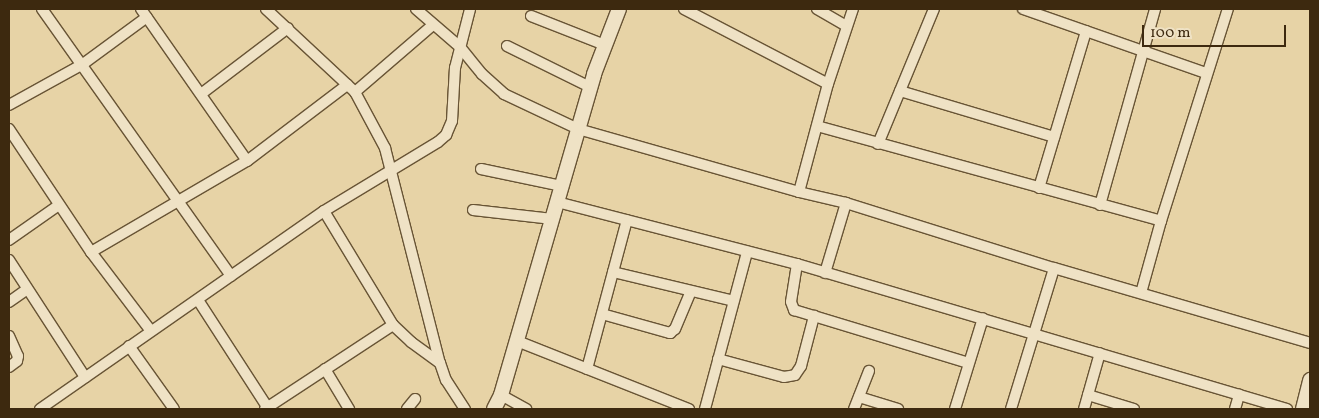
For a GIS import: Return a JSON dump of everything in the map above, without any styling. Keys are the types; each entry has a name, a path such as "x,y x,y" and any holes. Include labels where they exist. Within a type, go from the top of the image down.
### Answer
{"street":[{"path":"42,9 83,64 231,276"},
{"path":"266,9 355,92 385,148 440,364 446,380 462,405"},
{"path":"416,9 460,47 482,74 504,94 578,129 799,192 846,203 1054,268 1310,342"},
{"path":"40,409 324,211 438,142 450,128 455,68 470,9"},
{"path":"494,409 502,395 590,87 619,9"},
{"path":"817,9 847,26"},
{"path":"799,192 828,84 853,9"},
{"path":"878,144 934,9"},
{"path":"1023,9 1206,74"},
{"path":"1100,205 1145,52 1155,9"},
{"path":"1141,293 1206,74 1228,9"},
{"path":"690,10 828,84"},
{"path":"9,105 83,64 144,13 247,161"},
{"path":"531,16 605,45"},
{"path":"355,92 433,25"},
{"path":"201,94 288,28"},
{"path":"1039,188 1086,31"},
{"path":"507,46 590,87"},
{"path":"90,252 247,161 347,85"},
{"path":"900,91 1054,137"},
{"path":"816,126 1161,221"},
{"path":"9,129 90,252 151,331"},
{"path":"481,169 562,186"},
{"path":"557,202 797,264 1034,332 1288,409"},
{"path":"825,273 846,203"},
{"path":"9,240 59,205"},
{"path":"473,210 552,219"},
{"path":"324,211 393,325 411,342 440,364"},
{"path":"587,369 627,220"},
{"path":"705,409 747,252"},
{"path":"9,260 26,290 86,377"},
{"path":"797,264 791,305 794,310 968,363"},
{"path":"1011,409 1054,268"},
{"path":"613,272 734,301"},
{"path":"9,302 26,290"},
{"path":"602,314 670,333 675,329 691,291"},
{"path":"198,300 270,408 325,369 393,325"},
{"path":"718,359 784,377 794,375 801,366 814,316"},
{"path":"955,409 983,318"},
{"path":"9,336 18,356 17,361 9,368"},
{"path":"517,341 690,409"},
{"path":"129,346 174,409"},
{"path":"1084,409 1100,352"},
{"path":"325,369 350,409"},
{"path":"854,409 869,371"},
{"path":"1303,409 1310,380"},
{"path":"502,395 526,409"},
{"path":"1088,395 1133,409"},
{"path":"1235,409 1239,395"},
{"path":"859,397 898,409"},
{"path":"407,409 415,399"}]}
